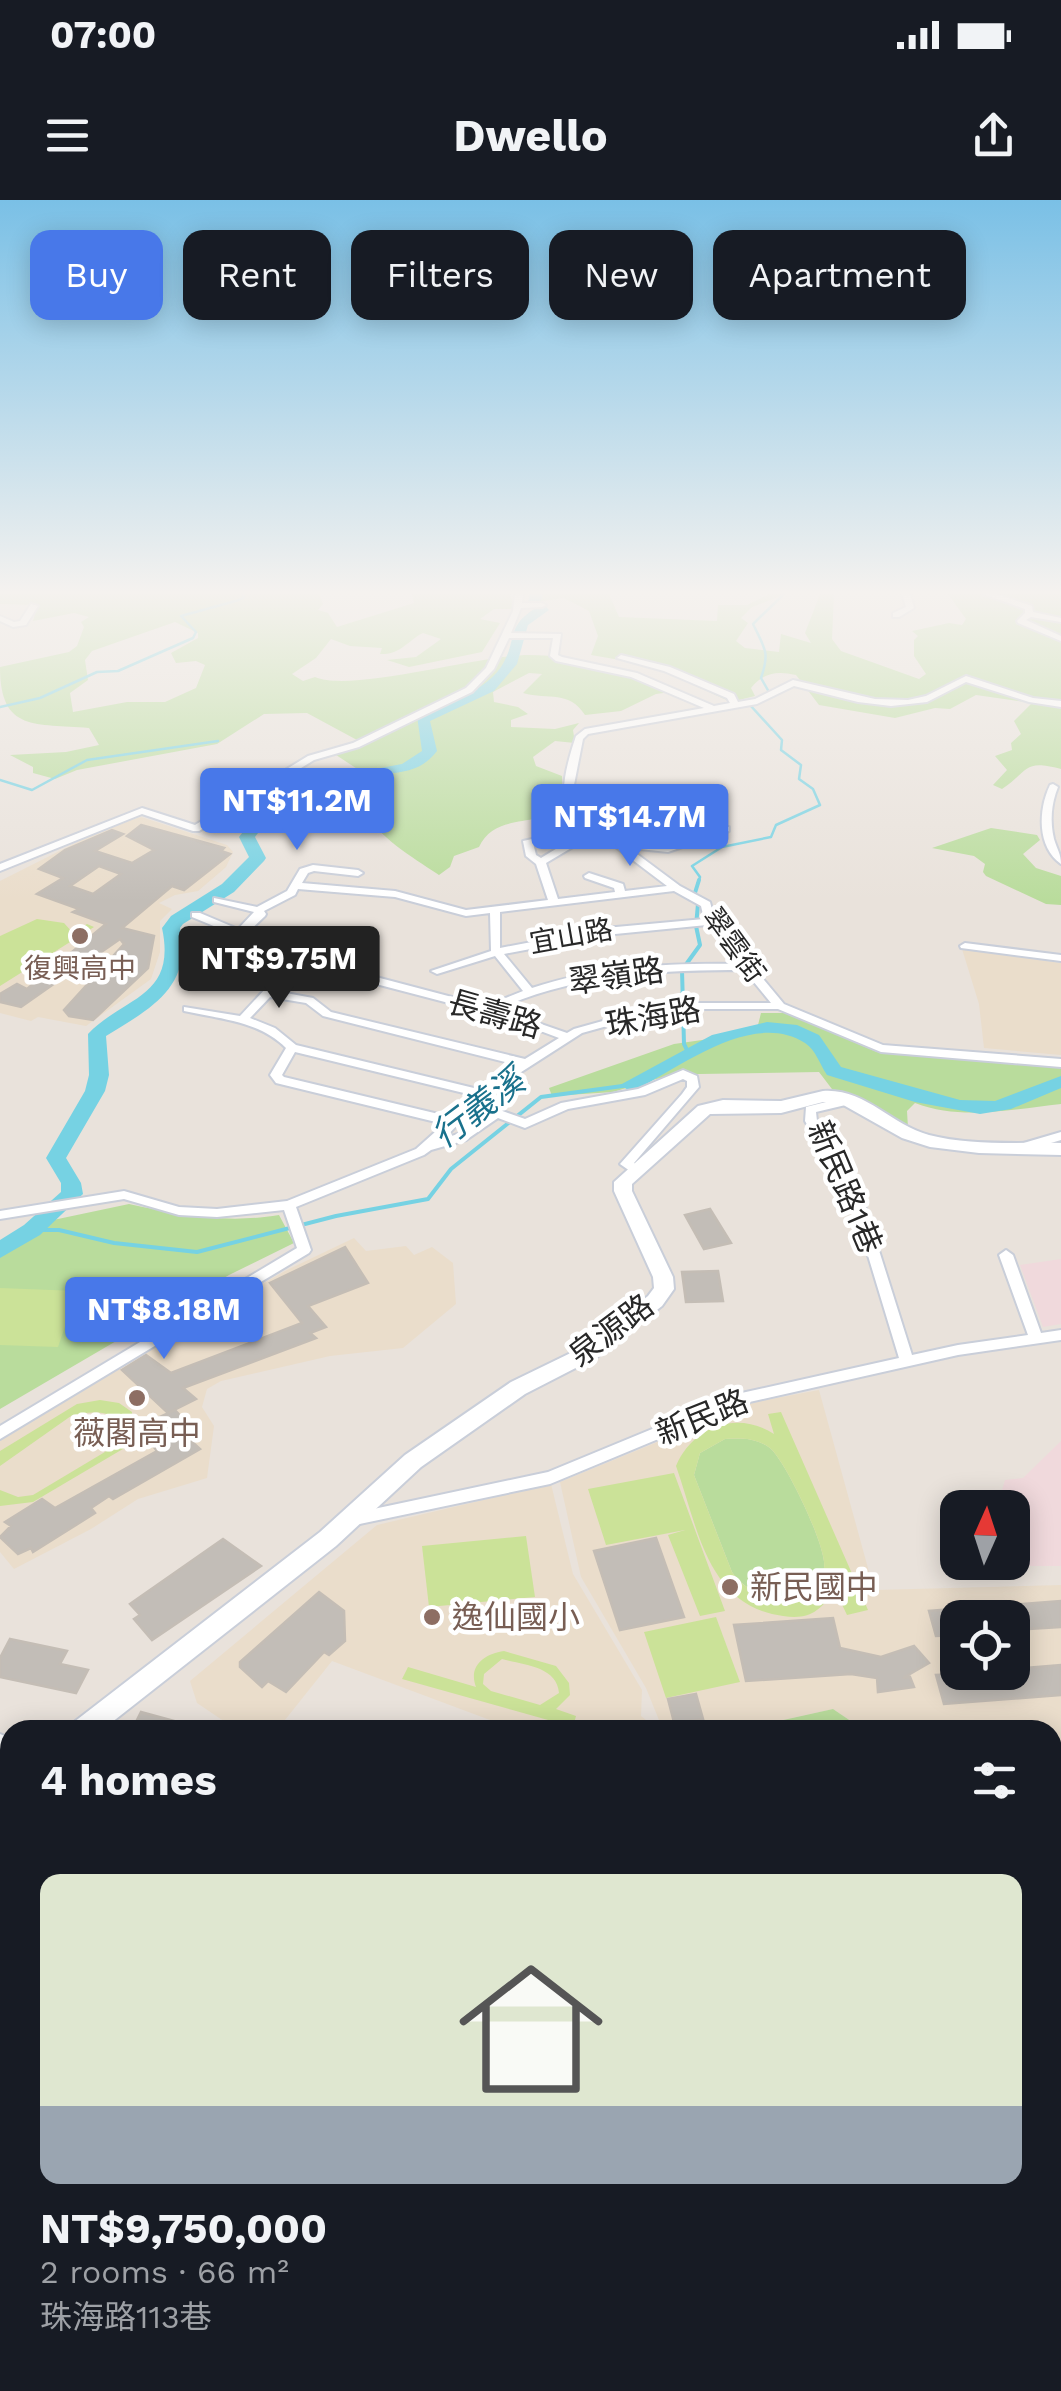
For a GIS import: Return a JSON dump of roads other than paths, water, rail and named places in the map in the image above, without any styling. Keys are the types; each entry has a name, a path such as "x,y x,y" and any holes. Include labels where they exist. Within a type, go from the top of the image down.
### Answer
{"street":[{"path":"0,868 142,811 196,829 299,764 356,744 455,696"},
{"path":"683,696 712,709"},
{"path":"732,696 735,706"},
{"path":"541,862 580,840 583,825 575,820 567,796 579,738 585,732 735,706 767,696"},
{"path":"844,696 921,701 931,696"},
{"path":"1020,696 1061,704"},
{"path":"1053,788 1044,807 1051,848 1061,861"},
{"name":"翠雲街","path":"583,825 619,844 676,888 706,904 710,922 780,1006"},
{"path":"619,844 668,849 726,829"},
{"path":"528,841 532,856 541,862 554,902"},
{"path":"298,886 304,872 313,868 358,873"},
{"path":"589,876 619,886 621,894"},
{"path":"218,900 258,910 298,886 394,894 466,913 676,888"},
{"path":"495,908 496,949 527,990"},
{"path":"214,967 239,934 261,914 258,910"},
{"name":"長壽路","path":"196,914 239,934 410,991 488,1009 566,1037"},
{"name":"宜山路","path":"437,971 496,949 616,928 710,922"},
{"path":"964,946 1061,958"},
{"name":"翠嶺路","path":"488,1009 527,990 652,968 749,968"},
{"path":"242,1020 286,973"},
{"path":"268,993 309,1000 327,1014 525,1062"},
{"name":"珠海路","path":"0,1215 124,1195 179,1210 217,1214 289,1205 426,1148 480,1093 566,1037 642,1013 687,1006 780,1006 881,1048 1061,1063"},
{"path":"188,1008 242,1020 284,1037 292,1048 480,1093"},
{"path":"292,1048 276,1074 280,1080 405,1107 454,1122"},
{"path":"426,1148 462,1138 500,1114 525,1124 566,1106 640,1092 683,1074 693,1079 694,1087 626,1164 634,1168 713,1106 780,1107 832,1096 850,1100 909,1136 978,1148 1061,1149"},
{"name":"新民路1巷","path":"850,1100 810,1110 811,1121 859,1206 907,1360"},
{"path":"1016,1149 1061,1136"},
{"name":"泉源路","path":"101,1720 349,1520 414,1460 518,1388 590,1352 661,1293 663,1277 623,1191 623,1182 634,1168"},
{"path":"0,1434 304,1250 289,1205"},
{"path":"1006,1255 1036,1338"},
{"name":"新民路","path":"349,1520 550,1478 742,1398 907,1360 1061,1335"}],"waterway":[{"path":"0,707 44,696"},
{"path":"0,1250 32,1230 72,1194 71,1183 56,1158 95,1091 99,1075 97,1034 144,1004 167,979 174,965 171,928 177,920 228,888 258,858 247,837 252,829 267,818 315,804 353,777 414,765 430,751 422,719 471,696"},
{"path":"699,880 692,866 722,847 771,837 776,825 820,805 813,789 799,779 801,765 781,750 782,740 750,705"},
{"path":"0,780 32,790 87,760 218,741"},
{"path":"694,896 699,880"},
{"path":"690,1056 684,1044 682,970 700,945 696,926 698,904"},
{"name":"行義溪","path":"630,1085 719,1040 767,1027 790,1029 812,1039 834,1071 960,1106 995,1107 1061,1082"},
{"name":"行義溪","path":"32,1230 59,1230 114,1243 197,1252 336,1216 428,1199 451,1169 541,1097 630,1085"}],"place":[{"name":"復興高中","path":"80,936"},
{"name":"薇閣高中","path":"137,1398"},
{"name":"新民國中","path":"730,1587"},
{"name":"逸仙國小","path":"432,1617"}]}
